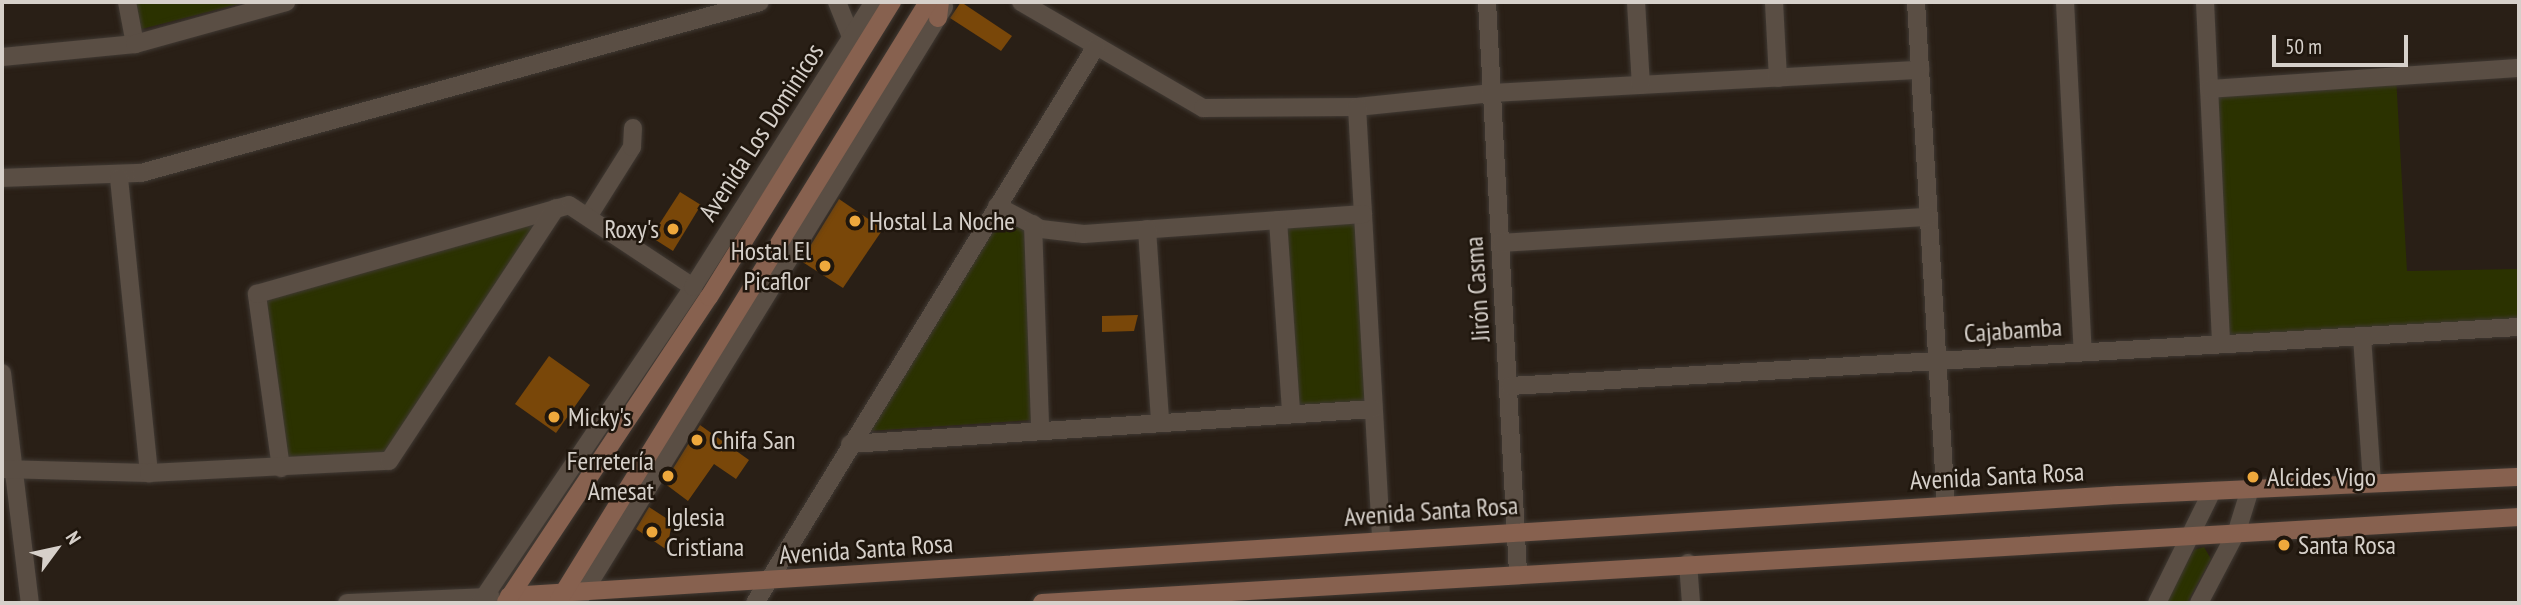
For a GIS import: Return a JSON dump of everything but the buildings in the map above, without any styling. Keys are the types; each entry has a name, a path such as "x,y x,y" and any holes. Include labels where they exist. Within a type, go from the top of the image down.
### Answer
{"main road":[{"name":"Avenida Los Dominicos","path":"507,600 709,298 892,2"},
{"path":"570,598 928,2"},
{"name":"Avenida Santa Rosa","path":"507,600 570,598 1517,531 1946,505 2519,477"},
{"path":"1042,603 1177,600 1518,573 2194,532 2519,517"}],"street":[{"path":"127,2 135,44"},
{"path":"2,57 135,44 286,2"},
{"path":"2,178 119,178 760,2"},
{"path":"837,2 852,39"},
{"name":"Avenida Los Dominicos","path":"481,601 693,287 874,2"},
{"path":"570,598 939,10 948,2"},
{"path":"1021,2 1095,48 1203,108 1357,107 1492,93 1920,70"},
{"name":"Jirón Casma","path":"1487,2 1510,386 1518,573"},
{"path":"1636,2 1640,85"},
{"path":"1774,2 1778,78"},
{"path":"1916,2 1935,361 1946,505"},
{"path":"2065,2 2083,352"},
{"path":"2205,2 2221,344"},
{"path":"755,603 771,582 850,444 1095,48"},
{"path":"2209,89 2519,68"},
{"path":"1357,107 1381,540"},
{"path":"588,218 632,146 633,128"},
{"path":"119,178 149,473"},
{"path":"281,468 257,294 569,205 693,287"},
{"path":"997,206 1032,224 1084,234 1363,215"},
{"path":"8,468 149,473 281,468 395,456 556,208"},
{"path":"1501,243 1927,217"},
{"path":"1278,220 1291,413"},
{"path":"1032,224 1040,427"},
{"path":"1147,229 1160,420"},
{"name":"Cajabamba","path":"1510,386 2519,327"},
{"path":"2362,336 2372,484"},
{"path":"2,373 8,468 30,603"},
{"path":"850,444 1040,427 1373,409"},
{"path":"2199,603 2237,531 2250,489"},
{"path":"2157,603 2212,491"},
{"path":"1688,563 1691,603"},
{"name":"Avenida Santa Rosa","path":"347,603 507,600"}],"green space":[{"path":"132,2 246,2 138,30"},
{"path":"2396,76 2407,271 2519,269 2519,327 2221,344 2209,89"},
{"path":"1000,221 1024,230 1031,420 868,431"},
{"path":"538,222 386,455 287,461 264,298"},
{"path":"1356,222 1365,401 1297,405 1287,228"},
{"path":"2204,547 2211,559 2187,603 2165,603 2194,550"}],"place":[{"name":"Hostal La Noche","path":"855,221"},
{"name":"Roxy's","path":"673,229"},
{"name":"Hostal El Picaflor","path":"825,266"},
{"name":"Micky's","path":"554,417"},
{"name":"Chifa San","path":"697,440"},
{"name":"Ferretería Amesat","path":"668,476"},
{"name":"Alcides Vigo","path":"2253,477"},
{"name":"Iglesia Cristiana","path":"652,532"},
{"name":"Santa Rosa","path":"2284,545"}]}
